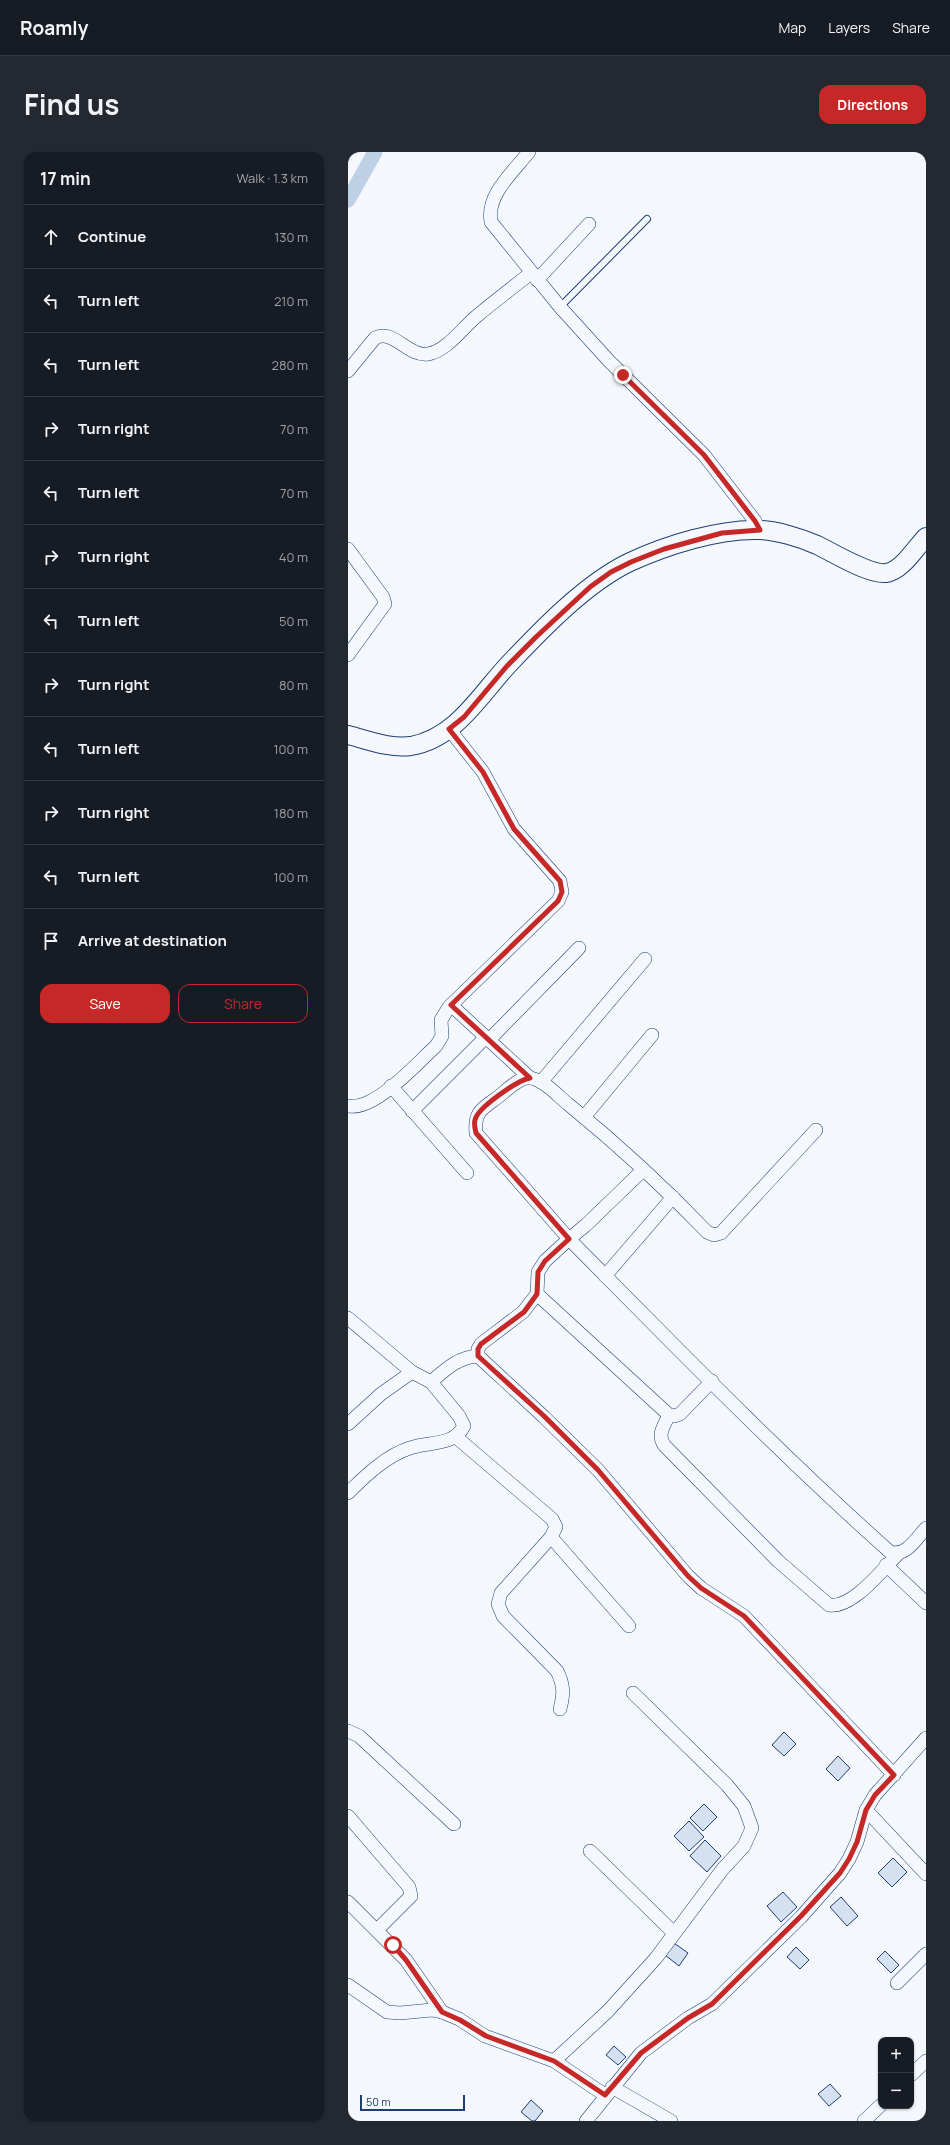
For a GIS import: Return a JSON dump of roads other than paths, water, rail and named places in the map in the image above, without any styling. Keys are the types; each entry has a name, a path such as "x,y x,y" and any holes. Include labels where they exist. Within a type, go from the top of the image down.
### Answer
{"street":[{"path":"529,152 497,192 492,201 489,216 490,222 560,307 623,375 704,455 755,521 760,530"},
{"path":"348,371 375,338 380,336 386,336 418,354 434,352 445,346 477,316 534,276 589,224"},
{"path":"348,735 394,746 411,746 429,740 449,729 464,717 507,666 590,587 611,572 631,562 664,549 722,533 760,530 814,544 873,571 887,573 902,563 926,537"},
{"path":"348,550 384,597 385,604 348,655"},
{"path":"348,1106 354,1107 378,1098 436,1046 442,1036 441,1020 451,1005 558,901 562,892 560,881 514,829 483,772 449,729"},
{"path":"412,1111 488,1039 579,948"},
{"path":"645,959 535,1080 521,1080 481,1110 475,1120 476,1133 569,1239 605,1276 854,1520 890,1552 898,1554"},
{"path":"451,1005 535,1080 584,1117 673,1197 707,1232 714,1235 721,1233 816,1130"},
{"path":"584,1117 652,1035"},
{"path":"391,1086 467,1173"},
{"path":"478,1356 478,1349 481,1344 524,1312 537,1294 538,1272 545,1261 586,1225 643,1170"},
{"path":"605,1276 673,1197"},
{"path":"537,1294 669,1416 680,1414 712,1381"},
{"path":"348,1318 412,1372 431,1382 459,1416 464,1426 453,1440 410,1447 394,1455 348,1493"},
{"path":"431,1382 453,1363 468,1356 478,1356 544,1416 598,1470 688,1576 701,1588 744,1616 894,1775"},
{"path":"348,1424 381,1394 412,1372"},
{"path":"669,1416 660,1434 660,1439 664,1445 778,1562 829,1605 837,1607 845,1604 857,1595 898,1554 904,1552 926,1528"},
{"path":"456,1437 552,1519 556,1527 551,1537 501,1593 498,1604 503,1616 557,1671 562,1681 564,1695 560,1709"},
{"path":"551,1537 629,1626"},
{"path":"886,1566 926,1603"},
{"path":"554,2061 608,2011 656,1958 722,1870 744,1846 752,1828 744,1806 727,1785 633,1693"},
{"path":"348,1731 359,1736 454,1824"},
{"path":"589,2117 641,2053 688,2018 712,2004 801,1916 840,1873 857,1842 866,1810 875,1795 926,1738"},
{"path":"866,1810 926,1874"},
{"path":"348,1816 409,1887 410,1896 377,1930"},
{"path":"590,1851 674,1933"},
{"path":"348,1902 406,1960 442,2012"},
{"path":"897,1983 926,1954"},
{"path":"348,1985 387,2012 400,2013 432,2010 442,2012 460,2020 486,2036 554,2061 609,2091 671,2121"},
{"path":"913,2073 926,2061"},
{"path":"864,2121 878,2108"}],"lane":[{"path":"560,307 647,219"}],"waterway":[{"path":"348,200 375,152"}]}
